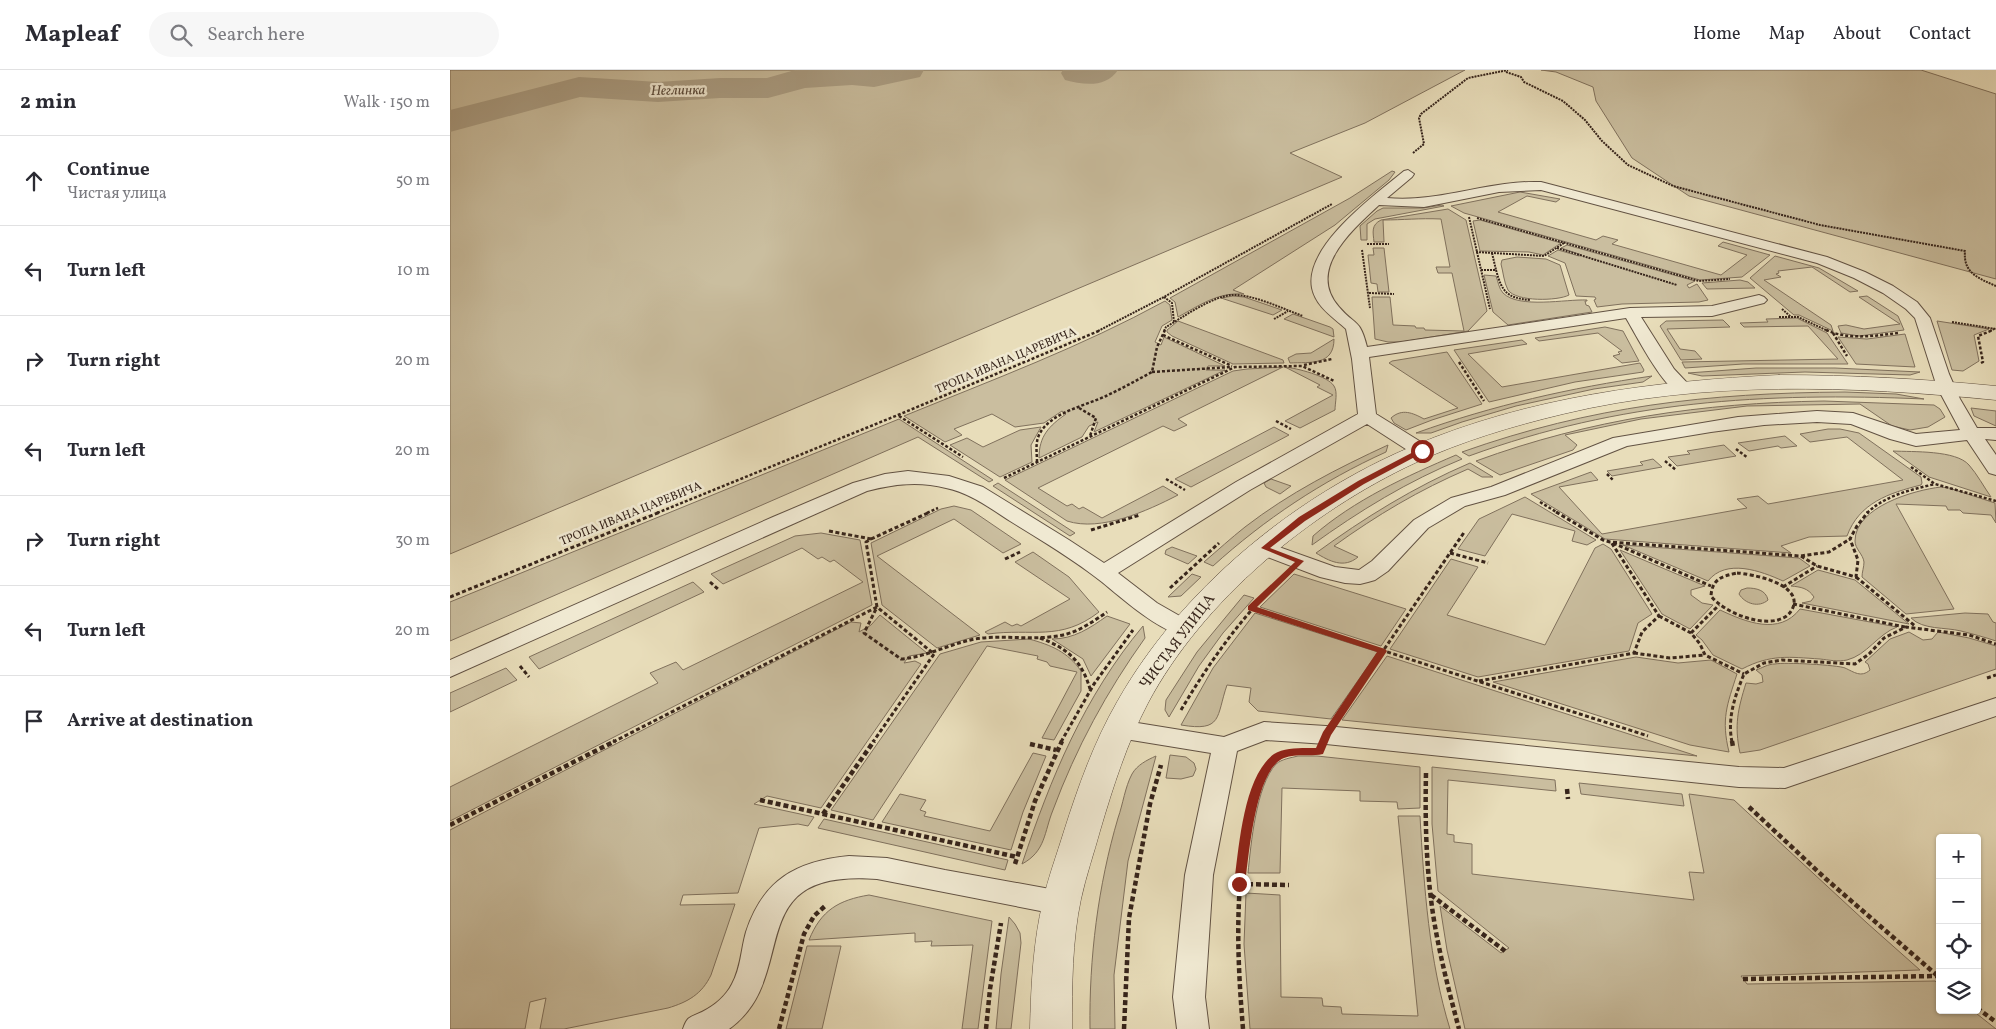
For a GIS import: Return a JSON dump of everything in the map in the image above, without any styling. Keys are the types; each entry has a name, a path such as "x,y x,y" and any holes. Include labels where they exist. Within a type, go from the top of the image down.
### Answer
{"street":[{"name":"ЧИСТАЯ УЛИЦА","path":"1051,1029 1051,997 1061,903 1091,803 1119,729 1150,674 1214,592 1302,519 1361,482 1422,451 1489,426 1564,407 1682,387 1753,383 1814,382 1945,387 1996,393"}],"lane":[{"path":"1366,416 1367,352 1354,328 1336,314 1327,303 1317,280 1318,270 1323,260 1350,224 1408,174"},
{"path":"1378,201 1418,203 1520,185 1552,188 1838,265 1889,291 1914,308 1922,318 1945,387 1953,404 1996,469"},
{"path":"1367,352 1630,313 1712,311 1759,300"},
{"path":"1630,313 1668,372 1682,387"},
{"path":"1366,416 1422,451"},
{"path":"1104,573 1243,486 1366,416"},
{"path":"1265,548 1336,575 1360,577 1367,575 1380,566 1421,524 1458,502 1498,491 1620,442 1632,439 1762,419 1809,416 1856,418 1895,436 1917,440 1939,440 1974,434 1996,434"},
{"path":"450,669 860,487 885,480 908,477 949,482 976,491 1062,544 1104,573 1149,608 1184,628"},
{"path":"1119,729 1225,746 1264,732 1326,735 1739,777 1785,778 1996,708"},
{"path":"1193,1029 1189,997 1199,876 1225,746"},
{"path":"699,1029 716,1021 732,1009 744,996 750,980 765,918 772,905 791,885 821,871 867,867 1061,903"}],"path":[{"path":"1410,155 1424,144 1421,114 1468,78 1507,71 1521,77 1524,82 1563,101 1585,120 1602,141 1628,165 1648,175 1682,189 1820,225 1965,251 1963,261 1968,272 1996,286"},
{"name":"ТРОПА ИВАНА ЦАРЕВИЧА","path":"450,597 898,415 1098,331 1164,297 1335,202"},
{"path":"1464,339 1490,312 1469,217 1699,281 1736,279"},
{"path":"1362,244 1364,241 1370,241"},
{"path":"1476,252 1544,256 1564,243"},
{"path":"1362,244 1369,293 1367,352"},
{"path":"1362,244 1389,244"},
{"path":"1557,248 1682,286"},
{"path":"1492,253 1502,290 1518,299 1532,300"},
{"path":"1481,270 1496,270"},
{"path":"1693,284 1699,281"},
{"path":"1369,293 1394,294"},
{"path":"1152,372 1157,347 1166,327 1218,298 1232,295 1246,296 1306,317"},
{"path":"1164,297 1172,303 1174,322"},
{"path":"1776,304 1791,317"},
{"path":"1274,319 1288,311"},
{"path":"1773,317 1798,317 1833,334 1862,337 1899,333"},
{"path":"1922,318 1996,329"},
{"path":"1976,366 1983,362 1978,336 1996,329"},
{"path":"1162,334 1234,367"},
{"path":"1833,334 1849,359"},
{"path":"1037,462 1034,444 1039,435 1054,419 1152,372 1234,367 1302,366 1338,382 1338,374"},
{"path":"998,480 1234,367"},
{"path":"1079,408 1096,418 1090,436"},
{"path":"898,415 965,459"},
{"path":"1276,421 1298,432"},
{"path":"1664,460 1676,470"},
{"path":"1907,464 1935,484 1996,501"},
{"path":"1166,478 1188,492 1179,496"},
{"path":"1610,542 1800,556 1829,552 1850,539 1857,522 1871,508 1898,493 1935,484"},
{"path":"1532,497 1603,540 1711,586"},
{"path":"943,506 866,542 877,606 864,633 901,659 934,654 963,642 992,636 1037,637 1065,634 1087,626 1107,612"},
{"path":"1082,533 1147,513"},
{"path":"1326,735 1469,525"},
{"path":"823,530 871,539"},
{"path":"1850,539 1858,560 1856,577"},
{"path":"1610,542 1659,616 1690,633 1700,644 1705,655"},
{"path":"1005,559 1022,551"},
{"path":"1450,553 1488,563"},
{"path":"1800,556 1817,566 1856,577 1916,627"},
{"path":"1124,1029 1128,918 1150,804 1167,738 1174,721 1220,646 1251,608 1300,561"},
{"path":"1783,587 1817,566"},
{"path":"1737,573 1764,576 1783,587 1792,594 1793,604 1791,612 1784,617 1774,620 1758,619 1738,614 1719,605 1711,596 1711,586 1716,580 1737,573"},
{"path":"1793,604 1906,627 1969,635 1996,644"},
{"path":"1100,605 1107,612 1115,615"},
{"path":"1690,633 1719,605"},
{"path":"877,606 934,654"},
{"path":"450,825 877,606"},
{"path":"1251,608 1653,737"},
{"path":"1634,653 1642,632 1659,616"},
{"path":"1734,749 1730,734 1730,720 1744,674 1764,663 1782,660 1855,664 1870,654 1884,638 1906,627"},
{"path":"1037,637 1056,645 1079,660 1086,674 1090,689"},
{"path":"1479,681 1634,653 1670,658 1705,655 1744,674"},
{"path":"823,814 934,654"},
{"path":"1978,681 1996,675"},
{"path":"1030,744 1056,750"},
{"path":"1243,1029 1237,947 1239,884 1247,826 1258,784 1268,766 1279,756"},
{"path":"1426,762 1425,820 1431,895 1439,946 1459,1029"},
{"path":"1739,777 1736,795 1826,879 1936,975"},
{"path":"760,800 1017,857"},
{"path":"1239,884 1289,885"},
{"path":"1431,895 1505,951"},
{"path":"778,1029 804,934 814,916 830,901"},
{"path":"1743,979 1936,977"},
{"path":"1981,1011 1996,1022"}],"shaded area":[{"path":"450,70 1465,70 1365,123 1290,153 1342,177 450,554"},
{"path":"1541,70 1921,70 1996,94 1996,279 1689,196 1632,158 1596,101 1593,87 1556,72"},
{"path":"1392,171 1395,172 1389,180 1335,225 1233,290 1244,294 1217,297 1178,317 1175,302 1170,298 1350,198"},
{"path":"1520,192 1560,199 1556,202 1527,196 1498,212 1596,240 1603,236 1618,240 1612,244 1721,275 1747,255 1718,246 1723,242 1770,255 1742,277 1700,280 1464,213 1451,206"},
{"path":"1444,206 1375,219 1367,224 1367,240 1361,240 1360,226 1383,208 1423,208"},
{"path":"1448,209 1466,220 1487,311 1468,331 1401,342 1375,339 1372,297 1390,297 1393,325 1415,326 1425,330 1464,331 1452,273 1438,273 1436,267 1450,267 1441,219 1383,220 1384,242 1374,242 1374,227 1381,220"},
{"path":"1480,220 1561,243 1543,255 1529,252 1480,251 1473,221"},
{"path":"1567,245 1695,281 1687,285 1689,288 1697,284 1708,300 1597,307 1594,300 1596,299 1595,297 1576,296 1565,263 1548,256 1558,250 1579,256 1582,255 1561,248"},
{"path":"1373,248 1384,248 1389,292 1378,292 1377,284 1371,283 1368,255 1374,255"},
{"path":"1775,256 1819,268 1858,291 1850,292 1812,267 1778,271 1779,273 1776,274 1781,277 1764,280 1831,325 1833,331 1799,315 1794,315 1750,278"},
{"path":"1517,257 1546,259 1560,265 1569,295 1537,299 1519,297 1512,294 1508,290 1501,264 1502,260"},
{"path":"1484,275 1496,276 1503,293 1510,298 1531,302 1587,300 1585,301 1586,305 1589,306 1592,312 1508,325 1493,312"},
{"path":"1740,280 1748,282 1755,288 1707,289 1702,283"},
{"path":"1867,296 1898,316 1904,330 1859,336 1841,333 1838,326 1846,325 1864,329 1900,324 1859,297"},
{"path":"1244,297 1282,310 1273,315 1221,298"},
{"path":"1165,301 1170,305 1172,320 1162,326 1155,342 1161,345 1164,337 1225,366 1208,366 1206,370 1225,370 1094,432 1098,422 1089,426 1082,437 1039,458 1039,450 1043,438 1050,427 1066,414 1062,411 1044,423 1015,427 992,414 954,429 962,435 945,442 904,416 1069,348"},
{"path":"1293,314 1330,327 1333,329 1334,337 1284,319"},
{"path":"1797,318 1827,333 1848,364 1743,364 1685,368 1682,362 1838,359 1808,326 1744,327 1740,323 1768,322 1766,319"},
{"path":"1723,320 1730,327 1667,329 1680,349 1695,351 1702,359 1681,360 1660,326 1666,321"},
{"path":"1178,321 1283,360 1284,363 1233,364 1167,332"},
{"path":"1937,321 1989,329 1974,335 1979,361 1963,371 1952,370"},
{"path":"1605,327 1623,331 1639,361 1622,363 1613,356 1620,354 1618,352 1622,351 1598,333 1539,341 1535,338"},
{"path":"1905,334 1915,367 1856,364 1838,337 1867,339"},
{"path":"1334,339 1330,354 1320,361 1290,363 1288,358 1296,354 1311,353"},
{"path":"1522,340 1527,344 1468,354 1502,387 1640,363 1644,370 1643,372 1575,382 1489,402 1454,350"},
{"path":"1447,352 1482,404 1406,430 1394,423 1391,418 1403,412 1412,413 1424,419 1458,408 1389,363"},
{"path":"1283,367 1178,419 1187,425 1174,431 1163,426 1038,488 1067,506 1072,504 1079,509 1083,507 1102,518 1163,486 1178,495 1138,513 1109,522 1094,524 1080,524 1067,521 1005,480 1233,371"},
{"path":"1285,367 1311,373 1331,382 1336,391 1335,410 1300,428 1285,421 1333,395 1317,387 1320,385"},
{"path":"1756,368 1835,368 1920,372 1910,375 1805,372 1702,376 1688,373"},
{"path":"1652,376 1643,382 1594,389 1516,406 1431,433 1416,433 1474,414 1533,398"},
{"path":"1845,392 1896,394 1924,399 1807,397 1693,404 1581,423 1525,437 1469,456 1462,452 1557,423 1651,405 1746,395"},
{"path":"1824,401 1934,405 1940,409 1945,417 1928,427 1910,430 1892,426 1860,404 1747,406 1641,419 1565,435 1577,445 1573,450 1500,475 1476,461 1562,434 1647,416 1734,405"},
{"path":"1971,408 1996,411 1996,426 1974,416"},
{"path":"899,419 993,480 989,482 918,437 450,641 450,602"},
{"path":"1041,427 1031,445 1032,462 1000,477 950,445 967,438 983,447 1020,430"},
{"path":"1274,427 1289,435 1191,487 1175,479"},
{"path":"1840,429 1859,433 1921,477 1922,483 1921,485 1887,496 1867,507 1852,525 1847,536 1809,537 1781,546 1791,553 1605,539 1531,494 1591,472 1598,480 1559,487 1602,534 1747,508 1737,499 1758,496 1768,504 1903,480 1847,437 1810,442 1800,434"},
{"path":"1785,436 1797,446 1781,448 1778,446 1749,451 1738,443"},
{"path":"1388,445 1386,452 1339,475 1295,502 1253,532 1213,566 1204,562 1245,527 1296,492"},
{"path":"1724,445 1736,456 1677,466 1668,457 1690,454 1687,451"},
{"path":"1893,451 1945,454 1963,460 1969,465 1991,497 1929,477"},
{"path":"1456,455 1462,459 1422,477 1384,498 1312,545 1313,536 1363,500 1400,480"},
{"path":"1653,459 1662,467 1612,476 1607,471 1643,465 1640,462"},
{"path":"1470,463 1493,477 1482,477 1468,469 1399,504 1334,546 1358,557 1353,561 1347,563 1337,562 1326,559 1316,553 1390,504 1429,482"},
{"path":"1271,479 1291,486 1280,494 1266,487 1264,483"},
{"path":"998,483 1075,533 1070,536 993,486"},
{"path":"1941,487 1995,503 1996,523 1991,515 1948,510 1946,506 1896,504 1954,609 1906,614 1862,577 1864,562 1855,541 1858,529 1875,510 1888,502 1916,492"},
{"path":"1525,497 1596,540 1587,545 1572,541 1575,531 1512,514 1485,556 1458,549 1479,519"},
{"path":"954,506 971,510 1021,544 1003,553 954,519 877,556 980,635 937,648 882,605 871,543 941,509"},
{"path":"821,533 860,540 872,605 450,821 450,787 658,683 650,673 676,662 683,670 863,582 834,560 830,562 822,557 818,559 802,548 723,584 711,574 795,536"},
{"path":"1603,544 1611,549 1652,614 1638,623 1629,651 1478,677 1390,649 1451,559 1478,567 1447,615 1545,645 1595,548"},
{"path":"1623,545 1799,558 1810,566 1783,581 1754,571 1734,568 1715,574 1708,581"},
{"path":"1172,547 1197,556 1188,564 1165,554 1166,550"},
{"path":"1620,550 1705,586 1691,590 1691,595 1702,603 1713,605 1690,629 1662,614"},
{"path":"1033,552 1069,577 1099,612 1085,621 1058,631 988,634 985,632 1005,622 1012,626 1017,624 1021,626 1070,599 1015,562"},
{"path":"1818,570 1855,580 1909,624 1802,603 1811,601 1814,597 1804,588 1791,586"},
{"path":"1192,574 1201,577 1181,596 1168,597"},
{"path":"1294,574 1406,609 1381,646 1260,607"},
{"path":"693,582 704,592 539,669 529,657"},
{"path":"1747,588 1760,590 1768,600 1761,604 1748,602 1739,594 1741,590"},
{"path":"1244,595 1254,598 1223,633 1199,666 1169,717 1165,710 1166,700 1197,652"},
{"path":"1800,609 1897,627 1884,634 1861,654 1847,660 1780,658 1762,661 1742,669 1713,655 1696,635 1720,610 1751,622 1772,624 1792,617"},
{"path":"1255,613 1378,652 1331,719 1258,711 1249,702 1251,688 1227,685 1216,720 1204,726 1181,725 1213,668"},
{"path":"1965,613 1988,614 1993,622 1996,623 1996,641 1961,631 1922,625 1911,618"},
{"path":"880,615 927,653 909,656 904,663 915,661 921,664 821,808 767,796 754,804 814,817 808,826 798,824 759,828 738,893 683,895 680,905 735,904 711,975 699,992 688,1000 668,1008 564,1029 540,1029 546,998 530,1002 525,1029 450,1029 450,830 851,622 861,623 859,632 871,625"},
{"path":"1107,616 1130,624 1091,676 1083,659 1052,639 1075,635"},
{"path":"1143,626 1145,638 1105,699 1082,742 1062,787 1040,847 1030,859 1022,864 1057,769 1071,739 1103,681"},
{"path":"1909,632 1923,640 1932,639 1938,632 1996,646 1996,669 1760,750 1740,753 1737,734 1739,709 1746,683 1756,684 1763,682 1762,675 1756,670 1767,665 1780,663 1840,667 1858,674 1864,674 1870,670 1865,662 1890,639"},
{"path":"1029,639 1045,644 1065,654 1081,671 1081,691 1054,740 1042,738 1077,672 1050,666 1047,662 1037,659 1038,656 987,646 873,820 831,810 940,654 981,642"},
{"path":"1387,656 1697,756 1342,720"},
{"path":"1636,657 1678,663 1711,660 1737,674 1730,695 1725,721 1729,752 1690,745 1493,682"},
{"path":"506,668 517,680 450,712 450,693"},
{"path":"1033,753 1046,756 1023,812 1011,850 882,822 900,794 926,800 920,810 926,812 924,816 990,831"},
{"path":"1170,755 1186,757 1194,763 1196,769 1193,776 1181,779 1166,778"},
{"path":"1156,756 1128,861 1114,975 1115,1029 1090,1029 1091,976 1096,922 1111,844 1132,774 1139,765"},
{"path":"1298,756 1317,756 1420,767 1420,808 1398,809 1397,802 1360,801 1360,791 1282,788 1280,873 1248,873 1259,801 1269,774 1276,764"},
{"path":"1432,767 1555,780 1556,791 1448,780 1447,834 1454,835 1454,842 1472,844 1472,874 1694,900 1689,872 1704,873 1689,794 1734,800 1920,970 1741,976 1747,984 1935,981 1936,1014 1977,1014 1996,1029 1465,1029 1447,950 1440,906 1501,953 1509,948 1438,891 1432,824"},
{"path":"1579,783 1682,794 1684,806 1581,794"},
{"path":"1398,816 1420,816 1423,870 1432,950 1450,1029 1250,1029 1244,944 1246,893 1280,895 1281,997 1322,998 1323,1006 1341,1007 1342,1014 1418,1016"},
{"path":"824,819 1008,860 1005,870 818,828"},
{"path":"869,895 992,921 978,1029 962,1029 973,945 931,946 932,941 915,942 915,933 809,940 819,921 832,908 849,900"},
{"path":"1009,917 1020,933 1021,943 1011,1029 996,1029 1001,974"},
{"path":"807,946 841,946 822,1029 786,1029"}],"waterway":[{"name":"Неглинка","path":"450,121 579,87 658,92 720,88 768,88 803,78 852,75 874,77 908,70"},
{"name":"Неглинка","path":"1080,70 1077,73 1094,74 1102,70"}],"route":[{"path":"1239,884 1247,826 1258,784 1268,766 1279,756 1296,752 1319,752 1326,735 1382,651 1251,608 1300,561 1265,548 1302,519 1361,482 1422,451"}]}
